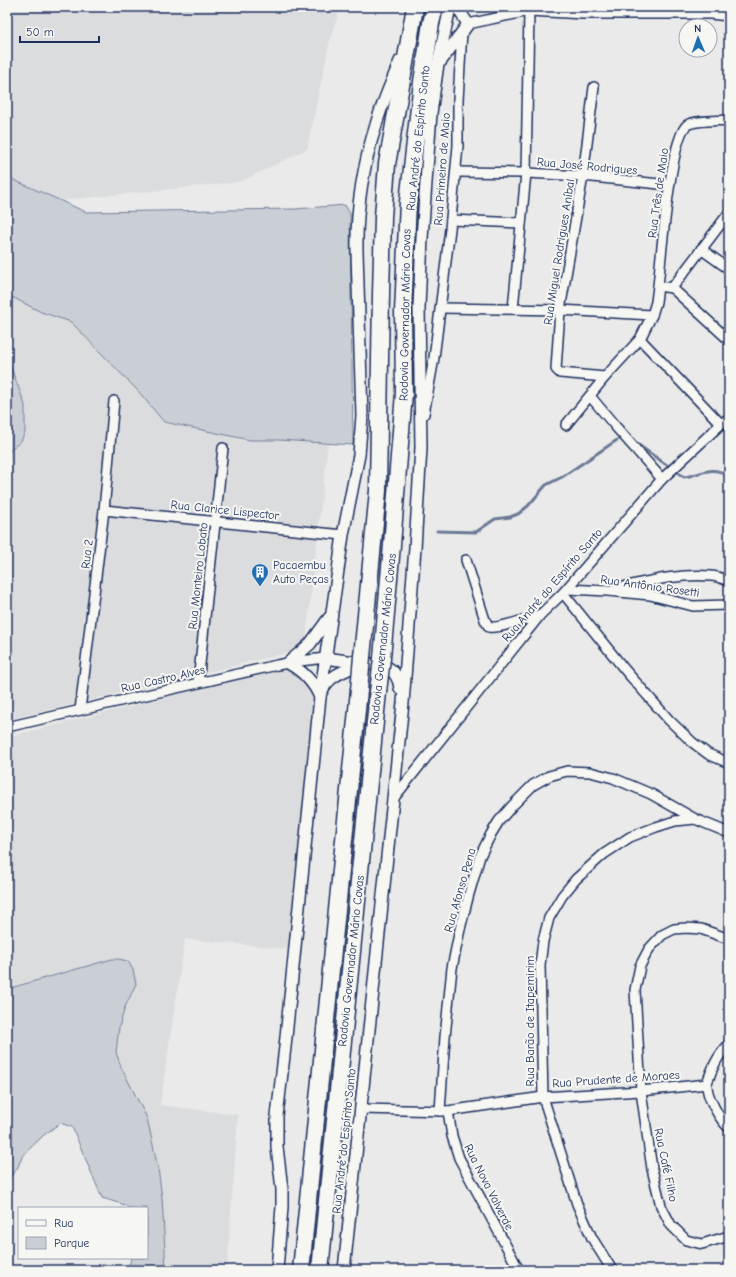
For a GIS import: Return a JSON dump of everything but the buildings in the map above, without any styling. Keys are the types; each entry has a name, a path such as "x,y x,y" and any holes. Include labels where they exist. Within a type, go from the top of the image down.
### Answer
{"highway":[{"name":"Rodovia Governador Mário Covas","path":"320,1270 382,658 392,545 404,393 403,312 408,202 422,82 431,23 435,7"},
{"name":"Rodovia Governador Mário Covas","path":"301,1270 378,491 383,217 388,164 414,9"}],"street":[{"name":"Rua André do Espírito Santo","path":"344,1270 402,703 419,484 421,429 419,334 420,272 429,136 438,64 450,7"},
{"path":"457,7 465,27"},
{"path":"710,14 720,7"},
{"path":"438,64 465,27 532,9 584,14 710,14 729,16"},
{"path":"513,309 526,173 532,9"},
{"name":"Rua Primeiro de Maio","path":"421,429 434,358 451,220 458,146 458,100 465,27"},
{"name":"Rodovia Governador Mário Covas","path":"277,1270 282,1207 282,1189 277,1147 278,1116 320,697 343,535 357,470 362,435 357,238 360,199 365,166 376,123 408,39"},
{"name":"Rua Miguel Rodrigues Aníbal","path":"594,88 583,176 560,310 556,369 560,373 605,377"},
{"name":"Rua Três de Maio","path":"566,425 605,377 640,339 652,315 656,302 669,185 678,142 682,131 687,125 694,122 729,120"},
{"name":"Rua José Rodrigues","path":"456,172 526,173 583,176 669,185"},
{"path":"672,288 729,212"},
{"path":"451,220 522,223"},
{"path":"701,249 729,269"},
{"path":"658,286 672,288 729,340"},
{"path":"441,308 560,310 652,315"},
{"path":"640,339 725,421"},
{"path":"590,396 662,479"},
{"name":"Rua 2","path":"80,710 104,510 114,401"},
{"name":"Rua André do Espírito Santo","path":"392,799 541,614 565,591 662,479 725,421"},
{"name":"Rua Monteiro Lobato","path":"198,683 223,448"},
{"name":"Rua Clarice Lispector","path":"104,510 343,535"},
{"path":"466,560 485,620 489,627 502,625 541,614"},
{"path":"608,591 648,582 686,576 712,576 729,581"},
{"path":"648,582 647,586 650,596"},
{"path":"565,591 625,670 669,720 692,742 708,754 729,763"},
{"name":"Rua Antônio Rosetti","path":"565,591 608,591 650,596 693,606 729,605"},
{"path":"320,697 308,676 288,663 310,644 331,616"},
{"path":"325,658 362,660 385,666 393,670 400,682 402,703"},
{"name":"Rua Castro Alves","path":"7,727 288,663 325,658"},
{"path":"320,697 324,687 331,678 362,660"},
{"name":"Rua Afonso Pena","path":"444,1111 445,1037 452,968 460,929 480,856 490,834 499,821 533,785 548,776 567,771 590,772 613,778 651,794 695,819 729,833"},
{"name":"Rua Barão de Itapemirim","path":"612,1270 592,1238 577,1204 543,1097 540,965 543,941 549,918 562,896 576,879 604,854 630,838 656,827 675,821 695,819"},
{"name":"Rua Café Filho","path":"729,939 701,929 686,928 674,929 662,935 649,949 640,966 635,990 641,1091 652,1169 661,1206 671,1226 686,1240 702,1244 729,1236"},
{"path":"729,1044 720,1053 715,1062 707,1084 716,1110 729,1128"},
{"name":"Rua Prudente de Moraes","path":"360,1109 444,1111 543,1097 641,1091 707,1084"},
{"name":"Rua Nova Valverde","path":"444,1111 459,1158 519,1270"}],"shaded area":[{"path":"7,7 341,7 331,35 307,149 240,182 55,201 7,180"},
{"path":"12,297 41,312 71,322 138,391 164,422 250,440 328,443 306,638 291,652 7,720 7,471 10,450 21,441 25,432 25,406 7,357 7,331 10,325"},
{"path":"282,669 289,670 300,676 313,693 314,700 289,949 185,939 160,1105 238,1115 227,1270 166,1270 166,1263 121,1067 116,1052 119,1027 125,1007 136,984 112,959 7,989 7,737"}],"green space":[{"path":"7,177 86,212 295,209 345,205 350,214 353,445 279,440 250,440 164,422 138,391 71,322 41,312 12,297 10,325 7,331"},
{"path":"7,357 25,405 25,432 21,441 10,450 7,471"},
{"path":"112,959 128,961 133,970 136,984 125,1007 119,1027 116,1052 121,1067 147,1118 158,1168 162,1198 166,1270 122,1270 130,1263 131,1259 148,1259 148,1207 127,1207 125,1205 102,1198 72,1127 60,1123 44,1135 23,1155 17,1169 7,1181 7,989"}],"waterway":[{"path":"437,531 476,532 495,519 510,517 518,514 528,506 546,485 562,477 623,436"},
{"path":"634,442 684,477 706,471 716,471 729,476"}],"place":[{"name":"Pacaembu Auto Peças","path":"260,587"}]}
